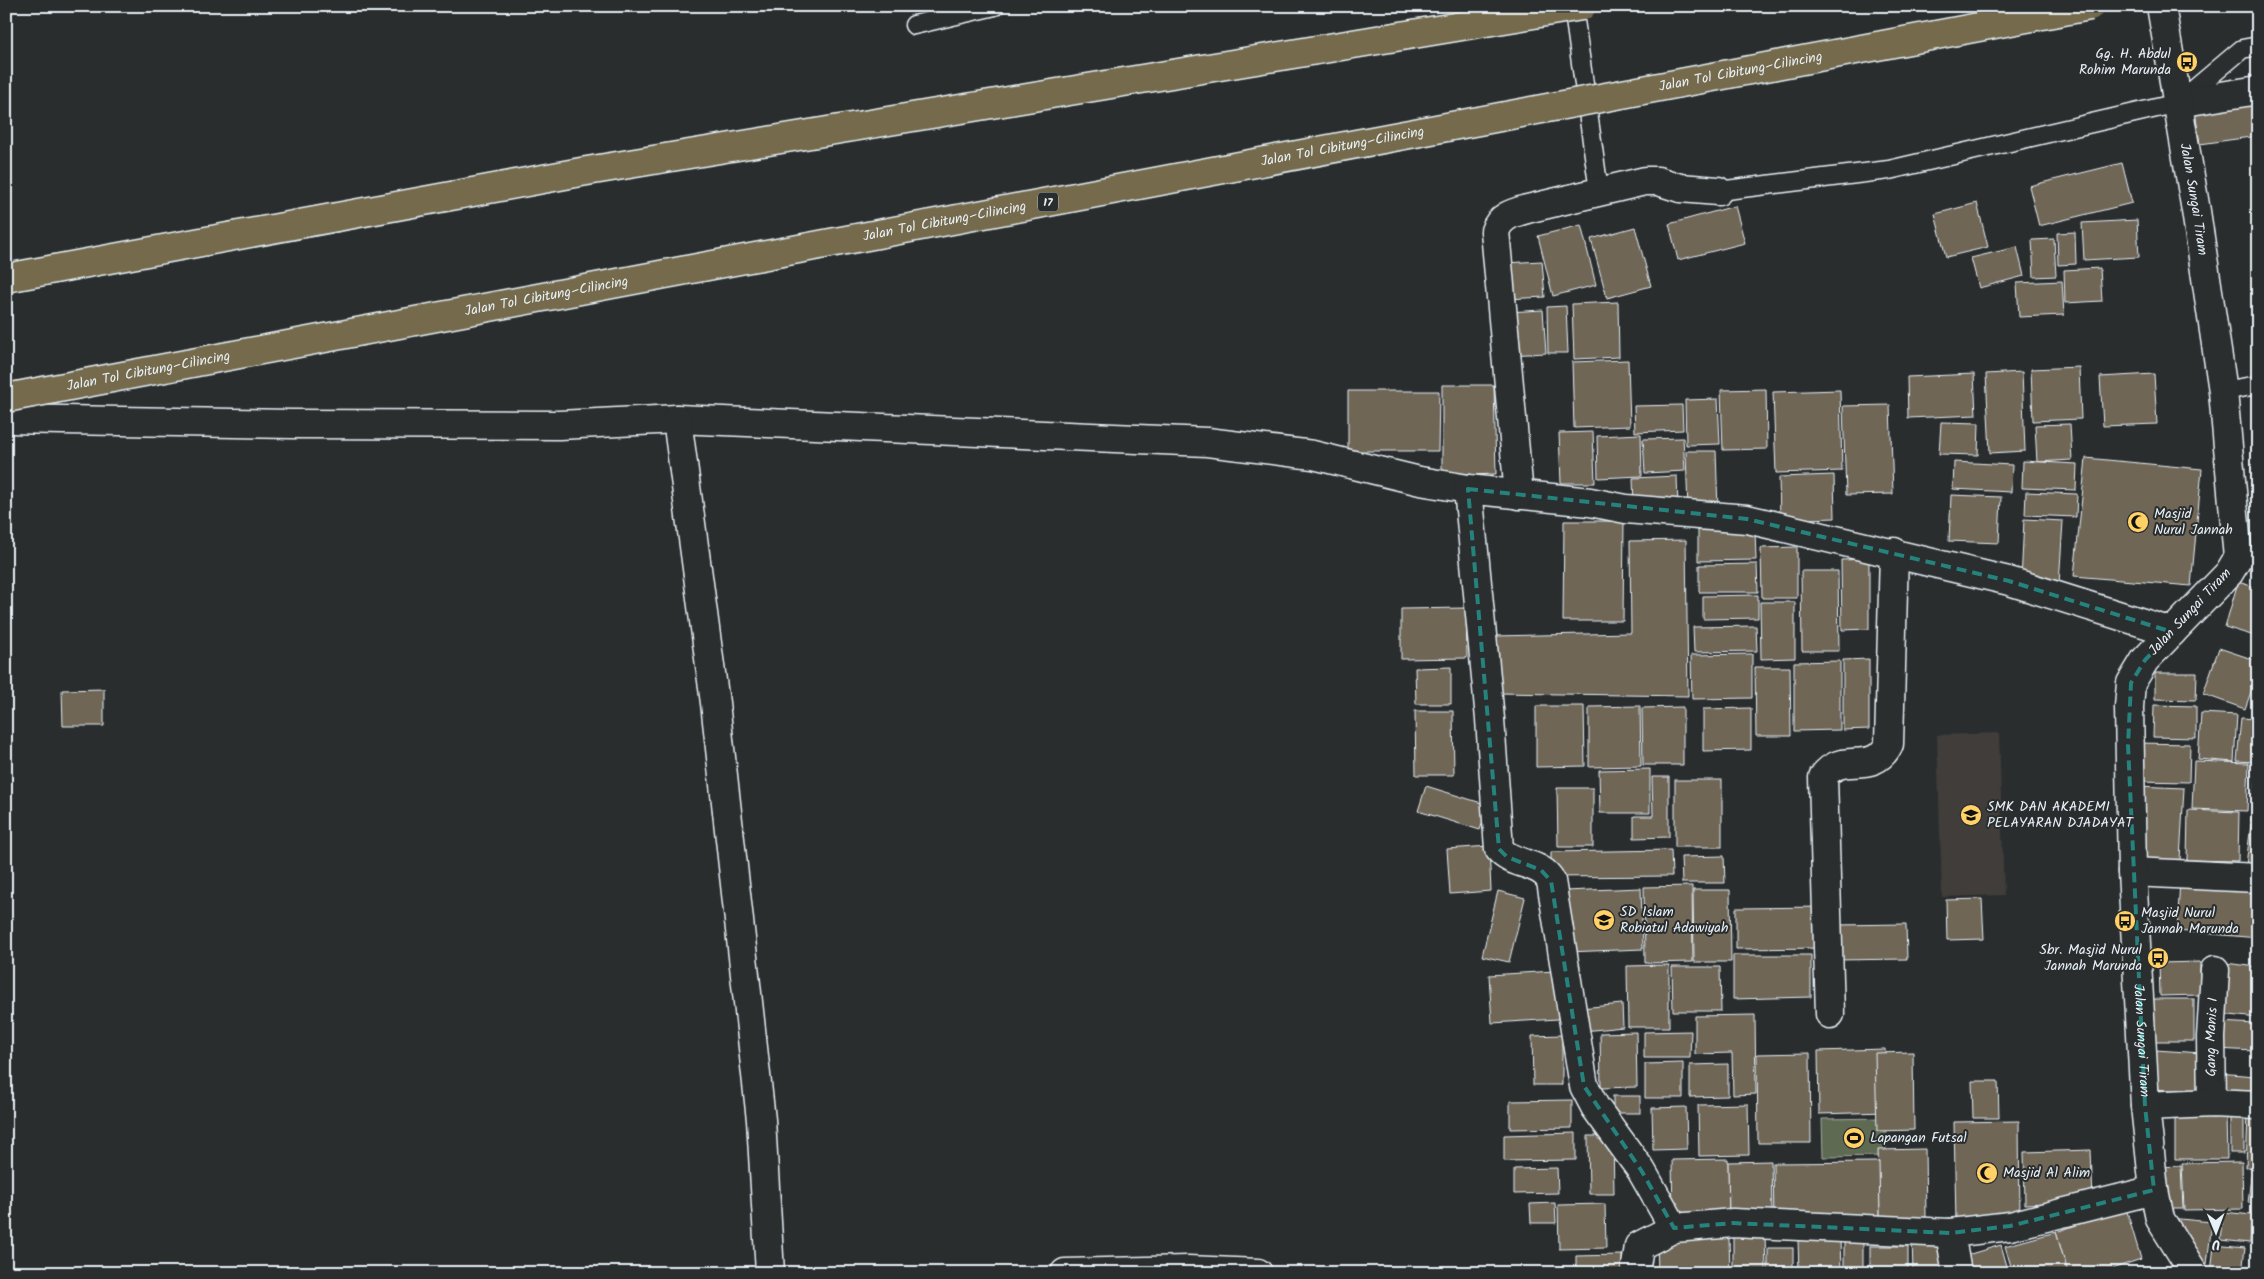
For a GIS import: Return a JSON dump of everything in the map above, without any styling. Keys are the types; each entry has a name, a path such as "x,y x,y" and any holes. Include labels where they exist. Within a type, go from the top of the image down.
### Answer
{"highway":[{"path":"6,278 582,172 1582,6"},
{"name":"Jalan Tol Cibitung–Cilincing","path":"6,398 2090,6"}],"street":[{"name":"Jalan Sungai Tiram","path":"2161,6 2178,103 2248,557 2145,660 2131,684 2128,745 2132,872 2145,1106 2154,1190 2160,1219 2194,1273"},
{"path":"2178,103 2258,90"},
{"path":"1519,495 1495,231 1497,224 1509,214 1645,181 1658,181 1680,188 1718,191"},
{"path":"6,418 292,424 529,425 677,420 1207,442 1313,455 1420,481 1468,489 1590,502 1626,509 1747,519 1894,552 2009,581 2172,632"},
{"path":"677,420 715,703 760,1110 770,1273"},
{"path":"1468,489 1490,718 1499,849 1507,857 1541,870 1551,881 1584,1086 1595,1107 1641,1170 1674,1228"},
{"path":"1830,1014 1823,776 1829,767 1841,763 1872,763 1884,754 1889,744 1894,552"},
{"path":"2132,872 2258,878"},
{"name":"Gang Manis I","path":"2212,1103 2211,1037 2215,970"},
{"path":"2145,1106 2212,1103 2258,1105"},
{"path":"1635,1273 1640,1246 1674,1228 1742,1224 1950,1232 2010,1226 2154,1190"},
{"path":"1950,1232 1957,1273"},
{"path":"1065,1273 1188,1270 1258,1273"}],"lane":[{"path":"914,25 995,6"},
{"path":"1573,6 1599,191"},
{"path":"1718,191 1889,170 2178,103 2242,49 2258,46"},
{"path":"2223,391 2258,385"}],"highlighted area":[{"path":"1468,489 1747,519 2009,581 2172,632 2145,660 2131,683 2128,745 2145,1106 2154,1190 2010,1226 1950,1233 1733,1223 1674,1228 1641,1170 1584,1086 1551,881 1541,870 1507,857 1499,849"}],"shaded area":[{"name":"SMK DAN AKADEMI PELAYARAN DJADAYAT","path":"1999,733 2004,895 1942,897 1937,735"}],"green space":[{"name":"Lapangan Futsal","path":"1886,1118 1886,1156 1823,1157 1822,1119"}],"building":[{"path":"2258,94 2258,136 2200,144 2194,104"},
{"path":"2122,163 2132,203 2039,226 2029,186"},
{"path":"1977,203 1988,247 1946,257 1935,214"},
{"path":"1735,206 1745,243 1678,260 1669,224"},
{"path":"2137,220 2139,257 2084,260 2082,223"},
{"path":"1581,225 1596,285 1553,296 1538,236"},
{"path":"1635,227 1651,286 1607,298 1591,239"},
{"path":"2075,232 2076,264 2058,265 2057,233"},
{"path":"2054,239 2056,276 2034,277 2032,240"},
{"path":"2017,247 2024,276 1979,288 1971,258"},
{"path":"1542,261 1545,297 1507,299 1504,263"},
{"path":"2100,268 2102,301 2065,303 2064,270"},
{"path":"2062,281 2064,315 2019,317 2017,283"},
{"path":"1618,302 1619,357 1574,359 1572,304"},
{"path":"1566,306 1568,353 1548,353 1547,307"},
{"path":"1543,310 1546,353 1510,355 1508,312"},
{"path":"1628,360 1630,426 1574,428 1572,362"},
{"path":"2079,367 2081,419 2033,421 2031,369"},
{"path":"2022,372 2025,451 1990,453 1986,374"},
{"path":"1974,374 1976,415 1908,418 1907,377"},
{"path":"2154,374 2157,424 2103,426 2100,377"},
{"path":"1442,385 1494,385 1496,474 1442,476"},
{"path":"1766,389 1767,449 1723,450 1721,390"},
{"path":"1840,390 1842,471 1776,473 1773,392"},
{"path":"1348,391 1439,391 1438,451 1348,451"},
{"path":"1718,399 1720,444 1686,445 1685,400"},
{"path":"1682,405 1683,430 1635,432 1634,406"},
{"path":"1890,405 1893,494 1846,495 1843,406"},
{"path":"1941,422 1979,423 1978,455 1939,454"},
{"path":"2070,424 2072,460 2037,462 2035,425"},
{"path":"1593,432 1595,483 1561,483 1559,433"},
{"path":"1641,434 1642,476 1598,478 1597,436"},
{"path":"1683,438 1685,471 1645,473 1643,439"},
{"path":"1686,451 1716,451 1718,510 1688,511"},
{"name":"Masjid Nurul Jannah","path":"2086,458 2202,469 2191,586 2074,576"},
{"path":"2023,461 2077,464 2076,490 2022,488"},
{"path":"1954,462 2012,465 2011,492 1953,489"},
{"path":"1834,475 1835,518 1780,520 1779,477"},
{"path":"1677,476 1678,507 1634,508 1633,478"},
{"path":"2026,492 2077,494 2076,517 2025,515"},
{"path":"1951,495 2001,497 1999,543 1949,541"},
{"path":"2024,519 2063,521 2059,584 2021,582"},
{"path":"1564,521 1624,521 1623,621 1563,621"},
{"path":"1698,530 1755,530 1756,560 1698,561"},
{"path":"1686,540 1688,696 1497,693 1495,636 1631,633 1630,541"},
{"path":"1797,547 1797,598 1762,598 1761,548"},
{"path":"1869,559 1869,629 1842,630 1841,560"},
{"path":"1757,564 1758,592 1699,592 1699,565"},
{"path":"1801,571 1838,571 1839,651 1802,651"},
{"path":"2238,582 2258,588 2258,637 2225,627"},
{"path":"1758,595 1758,618 1703,619 1703,596"},
{"path":"1760,602 1795,602 1795,658 1761,659"},
{"path":"1466,608 1467,658 1401,659 1401,609"},
{"path":"1756,626 1757,651 1694,652 1693,627"},
{"path":"2219,648 2258,661 2258,672 2245,709 2203,694"},
{"path":"1752,654 1752,698 1692,699 1691,655"},
{"path":"1869,659 1869,729 1843,730 1843,660"},
{"path":"1840,661 1840,730 1794,731 1794,662"},
{"path":"1451,667 1451,704 1416,704 1415,668"},
{"path":"1755,667 1790,667 1791,736 1756,736"},
{"path":"2155,673 2197,673 2196,700 2155,699"},
{"path":"104,689 104,726 63,726 62,690"},
{"path":"2154,705 2196,706 2196,738 2153,737"},
{"path":"1536,706 1584,706 1585,766 1536,767"},
{"path":"1640,706 1641,766 1589,767 1589,707"},
{"path":"1683,707 1683,765 1643,765 1642,708"},
{"path":"1751,708 1751,750 1703,751 1703,709"},
{"path":"1415,711 1453,711 1454,775 1416,775"},
{"path":"2201,713 2237,715 2234,762 2198,759"},
{"path":"2241,718 2258,719 2255,762 2237,761"},
{"path":"2138,743 2190,744 2189,782 2137,781"},
{"path":"2194,761 2249,763 2247,811 2192,809"},
{"path":"2258,767 2258,822 2251,821"},
{"path":"1650,769 1650,813 1600,813 1599,770"},
{"path":"1652,777 1669,777 1669,837 1634,838 1634,816 1653,816"},
{"path":"1675,780 1722,780 1722,847 1675,847"},
{"path":"1426,786 1488,805 1480,830 1418,811"},
{"path":"2137,786 2184,788 2180,860 2133,858"},
{"path":"1557,788 1593,788 1593,847 1558,847"},
{"path":"2188,810 2239,812 2238,861 2187,860"},
{"path":"2251,824 2258,825 2258,867 2246,865"},
{"path":"1489,846 1491,891 1450,894 1447,849"},
{"path":"1671,850 1672,876 1551,877 1551,852"},
{"path":"1724,856 1725,883 1682,883 1681,857"},
{"path":"2180,880 2258,886 2258,938 2177,931"},
{"path":"1692,886 1693,962 1645,963 1644,887"},
{"name":"SD Islam Robiatul Adawiyah","path":"1641,888 1643,949 1567,952 1564,891"},
{"path":"1693,890 1730,890 1731,962 1694,962"},
{"path":"1498,891 1525,898 1509,962 1482,956"},
{"path":"1982,899 1984,939 1947,940 1946,900"},
{"path":"1824,907 1825,948 1736,949 1736,908"},
{"path":"1906,924 1907,959 1836,960 1836,925"},
{"path":"1733,955 1811,955 1811,997 1733,999"},
{"path":"2200,962 2200,995 2160,996 2159,963"},
{"path":"2225,963 2258,967 2258,1018 2220,1014"},
{"path":"1669,965 1669,1027 1628,1027 1627,966"},
{"path":"1672,967 1720,967 1721,1011 1673,1011"},
{"path":"1555,971 1558,1019 1492,1023 1489,975"},
{"path":"2151,999 2194,999 2194,1041 2151,1041"},
{"path":"1622,1004 1623,1027 1583,1031 1581,1008"},
{"path":"1755,1015 1756,1094 1733,1095 1732,1053 1695,1054 1695,1016"},
{"path":"2219,1022 2256,1024 2255,1051 2217,1049"},
{"path":"1691,1031 1690,1058 1644,1058 1644,1032"},
{"path":"1636,1032 1637,1087 1601,1088 1600,1033"},
{"path":"1562,1035 1562,1085 1533,1085 1532,1036"},
{"path":"1885,1049 1886,1112 1819,1114 1818,1051"},
{"path":"2155,1050 2202,1053 2200,1092 2153,1089"},
{"path":"1913,1052 1914,1130 1877,1131 1875,1053"},
{"path":"1810,1053 1811,1143 1758,1143 1757,1054"},
{"path":"1683,1063 1683,1098 1645,1098 1645,1064"},
{"path":"1728,1064 1728,1096 1690,1097 1690,1065"},
{"path":"2218,1073 2255,1076 2254,1093 2217,1091"},
{"path":"1972,1081 1998,1081 1999,1118 1973,1118"},
{"path":"1613,1096 1640,1096 1640,1113 1613,1113"},
{"path":"1572,1100 1572,1128 1510,1129 1510,1101"},
{"path":"1748,1104 1749,1155 1699,1156 1698,1105"},
{"path":"1686,1107 1687,1149 1653,1150 1652,1108"},
{"path":"2248,1113 2258,1114 2258,1168 2246,1167"},
{"path":"2175,1114 2226,1114 2227,1159 2175,1159"},
{"path":"2230,1114 2244,1114 2244,1153 2230,1153"},
{"name":"Masjid Al Alim","path":"2019,1121 2020,1223 1956,1224 1954,1122"},
{"path":"1576,1133 1576,1160 1504,1161 1504,1135"},
{"path":"1588,1136 1613,1136 1614,1194 1589,1194"},
{"path":"1925,1149 1926,1218 1880,1219 1878,1150"},
{"path":"2091,1150 2093,1201 2025,1204 2024,1152"},
{"path":"1728,1159 1729,1215 1673,1216 1672,1160"},
{"path":"1771,1161 1772,1214 1729,1215 1728,1162"},
{"path":"1879,1162 1880,1219 1774,1221 1773,1163"},
{"path":"2242,1162 2243,1209 2184,1210 2182,1163"},
{"path":"2181,1166 2183,1209 2161,1209 2159,1167"},
{"path":"1557,1168 1558,1193 1514,1194 1514,1169"},
{"path":"2251,1176 2258,1176 2258,1204 2248,1203"},
{"path":"1555,1203 1556,1223 1531,1223 1530,1204"},
{"path":"1605,1204 1606,1248 1559,1249 1558,1205"},
{"path":"2126,1208 2141,1259 2100,1273 2068,1273 2056,1232"},
{"path":"2223,1212 2252,1215 2250,1243 2220,1240"},
{"path":"2169,1218 2212,1222 2207,1264 2168,1225"},
{"path":"2056,1232 2068,1273 2013,1273 2005,1246"},
{"path":"1733,1233 1765,1233 1766,1273 1733,1273"},
{"path":"1729,1238 1730,1273 1658,1273 1657,1239"},
{"path":"1912,1238 1943,1238 1944,1273 1913,1273"},
{"path":"1840,1239 1841,1273 1799,1273 1798,1240"},
{"path":"1863,1239 1863,1273 1844,1273 1844,1240"},
{"path":"2001,1245 2009,1273 1972,1273 1967,1255"},
{"path":"2214,1245 2245,1248 2242,1273 2211,1273"},
{"path":"1870,1246 1908,1246 1908,1273 1870,1273"},
{"path":"1768,1248 1793,1248 1793,1273 1768,1273"},
{"path":"1622,1255 1623,1273 1576,1273 1576,1256"}],"place":[{"name":"Gg. H. Abdul Rohim Marunda","path":"2187,62"},
{"name":"Masjid Nurul Jannah","path":"2138,522"},
{"name":"SMK DAN AKADEMI PELAYARAN DJADAYAT","path":"1971,815"},
{"name":"SD Islam Robiatul Adawiyah","path":"1604,920"},
{"name":"Masjid Nurul Jannah Marunda","path":"2125,921"},
{"name":"Sbr. Masjid Nurul Jannah Marunda","path":"2158,958"},
{"name":"Lapangan Futsal","path":"1854,1138"},
{"name":"Masjid Al Alim","path":"1987,1173"}]}
